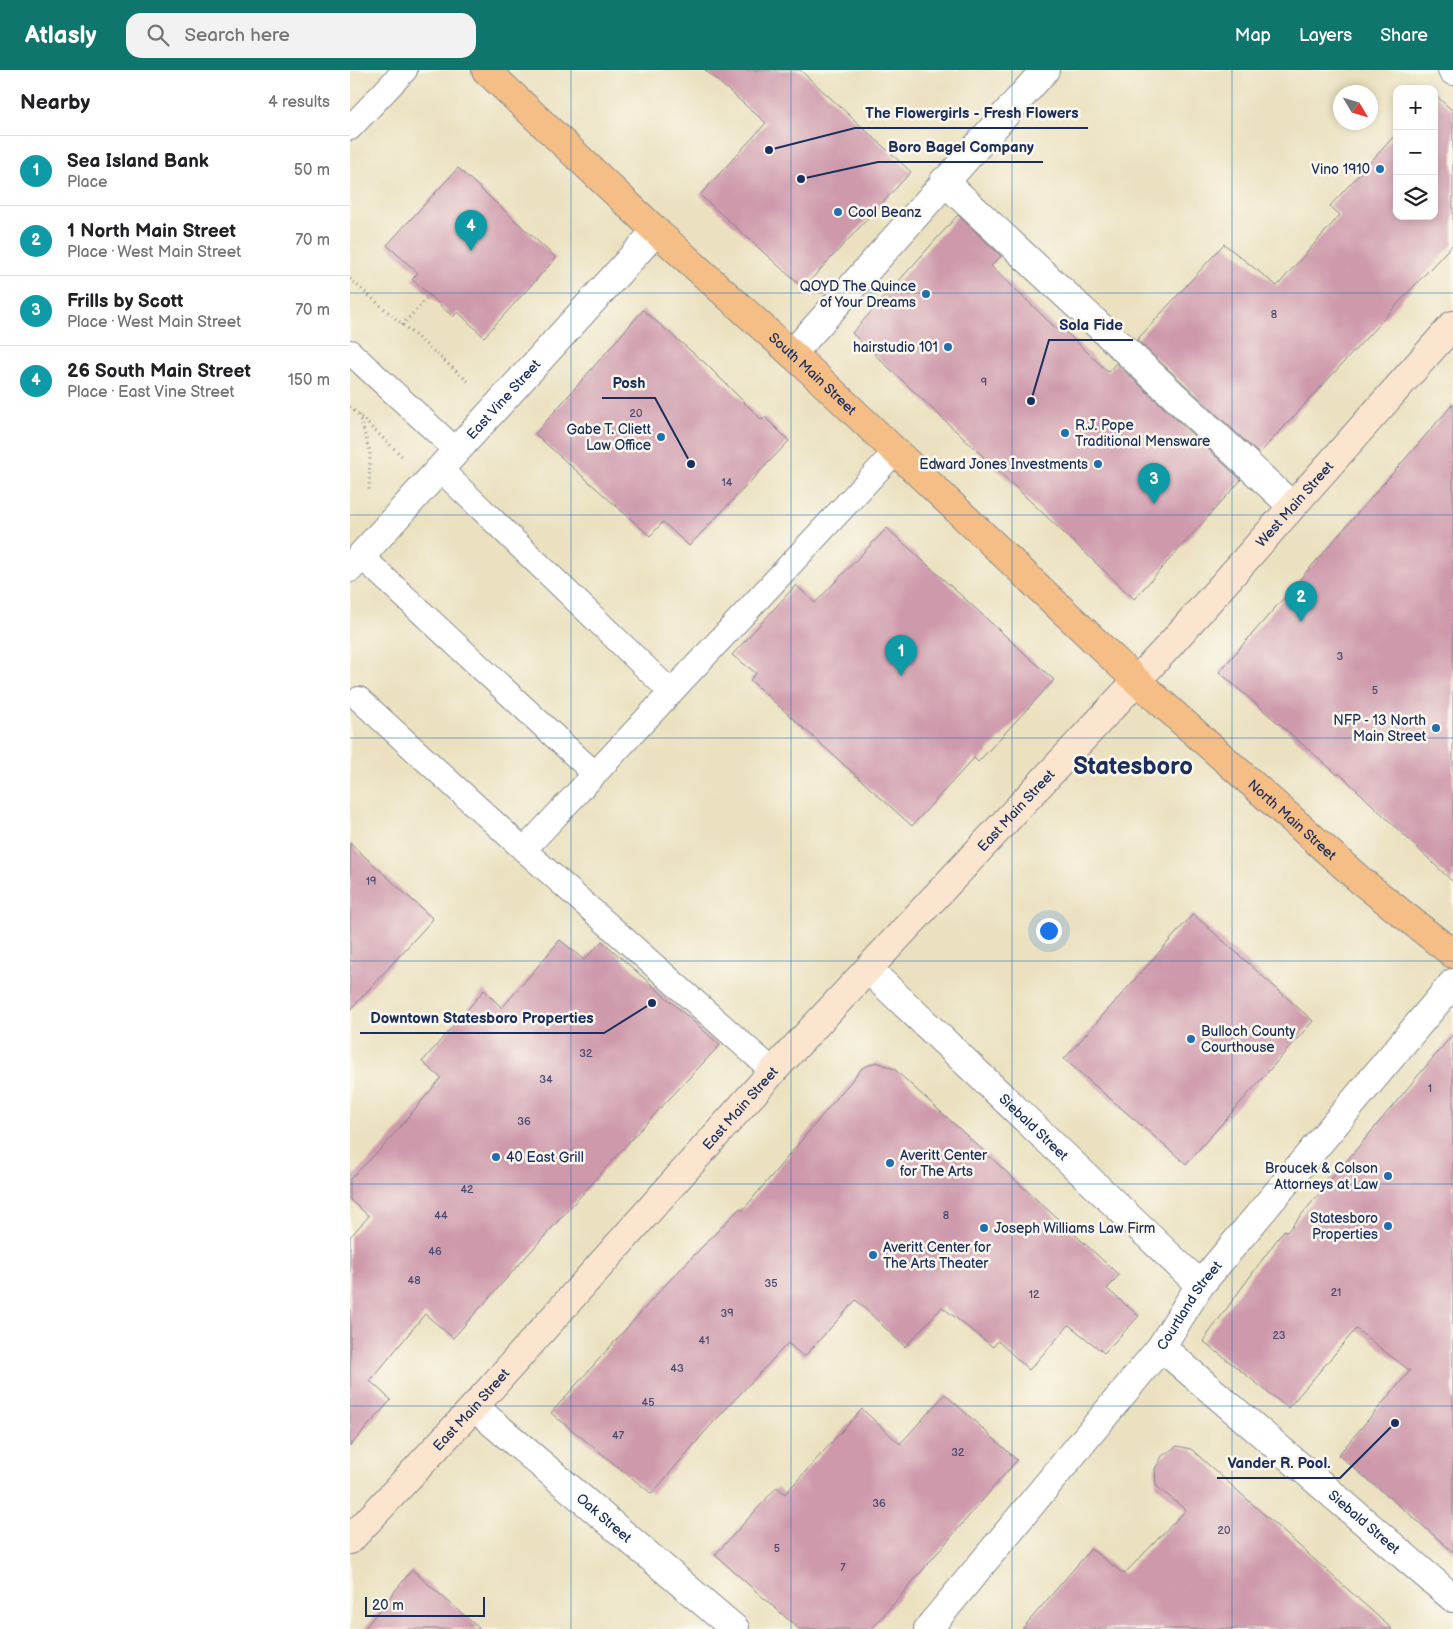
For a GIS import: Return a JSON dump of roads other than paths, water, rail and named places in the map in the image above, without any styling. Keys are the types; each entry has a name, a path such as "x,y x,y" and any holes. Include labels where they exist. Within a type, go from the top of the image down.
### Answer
{"main road":[{"name":"South Main Street","path":"486,70 656,231 792,354 1137,681"},
{"name":"West Main Street","path":"1137,681 1453,325"},
{"name":"North Main Street","path":"1137,681 1360,880 1453,954"},
{"name":"East Main Street","path":"350,1540 474,1407 773,1071 1137,681"}],"street":[{"path":"792,354 944,181 1045,70"},
{"path":"944,181 1292,506"},
{"name":"East Vine Street","path":"355,562 656,231"},
{"name":"Siebald Street","path":"868,969 1200,1285"},
{"name":"Courtland Street","path":"928,1629 1161,1347 1200,1285 1453,983"},
{"name":"Siebald Street","path":"1161,1347 1452,1596"},
{"name":"Oak Street","path":"474,1407 735,1629"}],"lane":[{"path":"350,128 405,70"},
{"path":"350,352 448,460 671,692"},
{"path":"524,850 896,452"},
{"path":"355,562 595,774"},
{"path":"359,699 524,850 773,1071"}],"place":[{"name":"The Flowergirls - Fresh Flowers","path":"769,150"},
{"name":"Vino 1910","path":"1380,169"},
{"name":"Boro Bagel Company","path":"801,179"},
{"name":"Cool Beanz","path":"838,212"},
{"name":"26 South Main Street","path":"471,251"},
{"name":"QOYD The Quince of Your Dreams","path":"926,294"},
{"name":"hairstudio 101","path":"948,347"},
{"name":"Sola Fide","path":"1031,401"},
{"name":"R.J. Pope Traditional Mensware","path":"1065,433"},
{"name":"Gabe T. Cliett Law Office","path":"661,437"},
{"name":"Posh","path":"691,464"},
{"name":"Edward Jones Investments","path":"1098,464"},
{"name":"Frills by Scott","path":"1154,504"},
{"name":"1 North Main Street","path":"1301,622"},
{"name":"Sea Island Bank","path":"901,676"},
{"name":"NFP - 13 North Main Street","path":"1436,728"},
{"name":"Downtown Statesboro Properties","path":"652,1003"},
{"name":"Bulloch County Courthouse","path":"1191,1039"},
{"name":"40 East Grill","path":"496,1157"},
{"name":"Averitt Center for The Arts","path":"890,1163"},
{"name":"Broucek & Colson Attorneys at Law","path":"1388,1176"},
{"name":"Statesboro Properties","path":"1388,1226"},
{"name":"Joseph Williams Law Firm","path":"984,1228"},
{"name":"Averitt Center for The Arts Theater","path":"873,1255"},
{"name":"Vander R. Pool.","path":"1395,1423"}],"district":[{"name":"Statesboro","path":"1133,766"}]}
